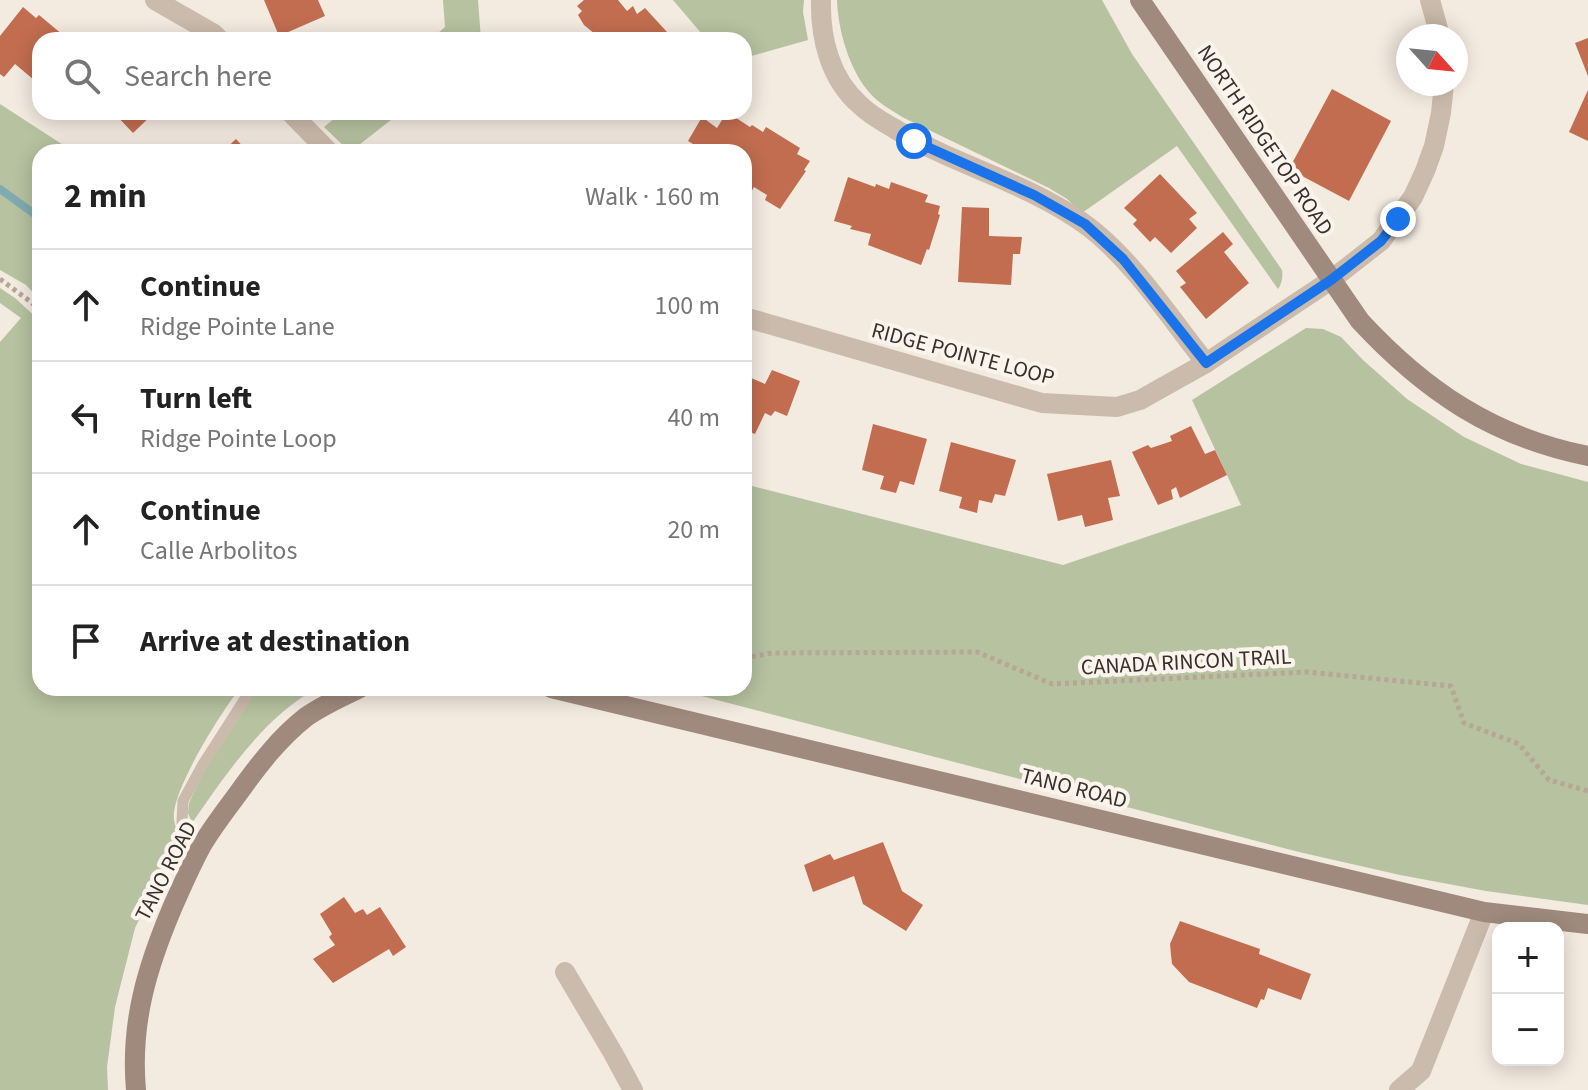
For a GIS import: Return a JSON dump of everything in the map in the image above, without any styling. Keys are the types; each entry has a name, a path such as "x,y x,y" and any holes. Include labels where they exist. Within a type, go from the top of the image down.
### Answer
{"street":[{"path":"155,0 211,32"},
{"path":"821,0 822,40 843,85 858,104 914,141 1044,200 1085,224 1123,259 1206,363"},
{"name":"NORTH RIDGETOP ROAD","path":"1140,0 1331,280 1360,321 1386,349 1449,401 1494,425 1547,446 1588,456"},
{"path":"1430,0 1437,24"},
{"name":"RIDGE POINTE LOOP","path":"752,319 1042,403 1117,407 1140,400 1206,363 1331,280 1381,241 1413,197 1425,171 1434,146 1443,96"},
{"path":"298,120 321,144"},
{"name":"TANO ROAD","path":"136,1090 135,1039 148,968 203,844 244,785 286,735 306,717 343,696"},
{"name":"TANO ROAD","path":"584,696 1484,912 1588,924"},
{"path":"1399,1090 1421,1071 1484,912"},
{"path":"565,972 633,1090"}],"lane":[{"path":"203,844 187,832 182,823 183,801 217,740 247,696"}],"path":[{"path":"0,279 32,304"},
{"name":"CANADA RINCON TRAIL","path":"752,657 772,653 977,652 1052,684 1307,672 1451,686 1464,723 1519,744 1549,780 1588,791"}],"green space":[{"path":"443,0 478,0 480,32 439,32 445,27"},
{"path":"673,0 804,0 808,40 752,56 752,32 700,32"},
{"path":"837,0 1102,0 1132,54 1282,270 1278,289 1177,146 1082,213 1049,188 904,118 876,99 861,82 850,60 842,36"},
{"path":"0,104 62,144 32,144 32,291 0,270"},
{"path":"332,120 391,120 360,144 342,144 324,127"},
{"path":"0,288 32,314 32,696 234,696 183,783 174,812 180,836 135,928 115,1007 107,1067 108,1090 0,1090 0,342 21,318 0,303"},
{"path":"1306,328 1323,329 1341,337 1407,399 1464,437 1521,464 1588,482 1588,905 1486,891 1299,852 702,696 752,696 752,486 1063,565 1241,505 1192,400"},
{"path":"253,696 304,696 247,748 192,823 188,813 189,803 204,771"}],"building":[{"path":"264,0 318,0 325,16 288,32 277,32"},
{"path":"584,0 618,0 627,11 633,6 637,14 645,8 667,32 593,32 578,15 582,11 577,6"},
{"path":"23,7 36,18 39,15 59,32 32,32 32,78 15,64 4,77 0,74 0,36"},
{"path":"1588,38 1588,76 1575,43"},
{"path":"1332,89 1391,121 1349,201 1289,169"},
{"path":"1588,90 1588,141 1569,132"},
{"path":"121,120 147,120 133,133"},
{"path":"700,120 706,120 717,128 722,120 739,120 763,132 766,127 800,148 797,154 810,161 780,209 765,200 767,195 754,187 752,190 752,144 693,144 688,141"},
{"path":"1160,174 1197,213 1189,219 1197,228 1171,253 1155,237 1150,242 1133,224 1137,220 1124,208"},
{"path":"848,177 889,189 891,182 928,195 925,202 940,206 929,250 921,265 868,245 871,234 834,221"},
{"path":"962,207 989,208 989,236 1022,237 1020,254 1013,254 1011,285 958,282"},
{"path":"1223,232 1233,244 1224,252 1249,283 1206,319 1180,287 1186,283 1176,271"},
{"path":"772,370 800,381 787,416 775,411 771,416 765,413 755,434 752,433 752,378 765,384"},
{"path":"873,424 927,439 914,485 900,481 896,493 880,489 884,476 862,470"},
{"path":"1191,426 1205,454 1215,450 1227,475 1180,498 1176,487 1171,490 1173,499 1158,505 1132,452 1148,445 1151,448 1172,441 1170,436"},
{"path":"951,442 1016,460 1005,496 995,494 992,503 979,500 977,513 959,508 962,497 939,491"},
{"path":"1111,460 1120,496 1108,498 1113,520 1085,527 1082,515 1058,521 1047,474"},
{"path":"883,842 902,891 923,905 906,931 863,904 854,876 813,892 804,865 830,854 834,860"},
{"path":"344,897 355,913 363,909 367,915 380,907 406,947 393,956 389,949 333,983 313,959 335,945 320,914"},
{"path":"1180,921 1260,949 1259,954 1311,974 1301,1000 1268,988 1257,1008 1189,982 1172,964 1170,944"}],"waterway":[{"path":"0,189 32,212"}],"route":[{"path":"914,141 1053,204 1085,224 1123,259 1206,363 1331,280 1381,241 1398,219"}]}
